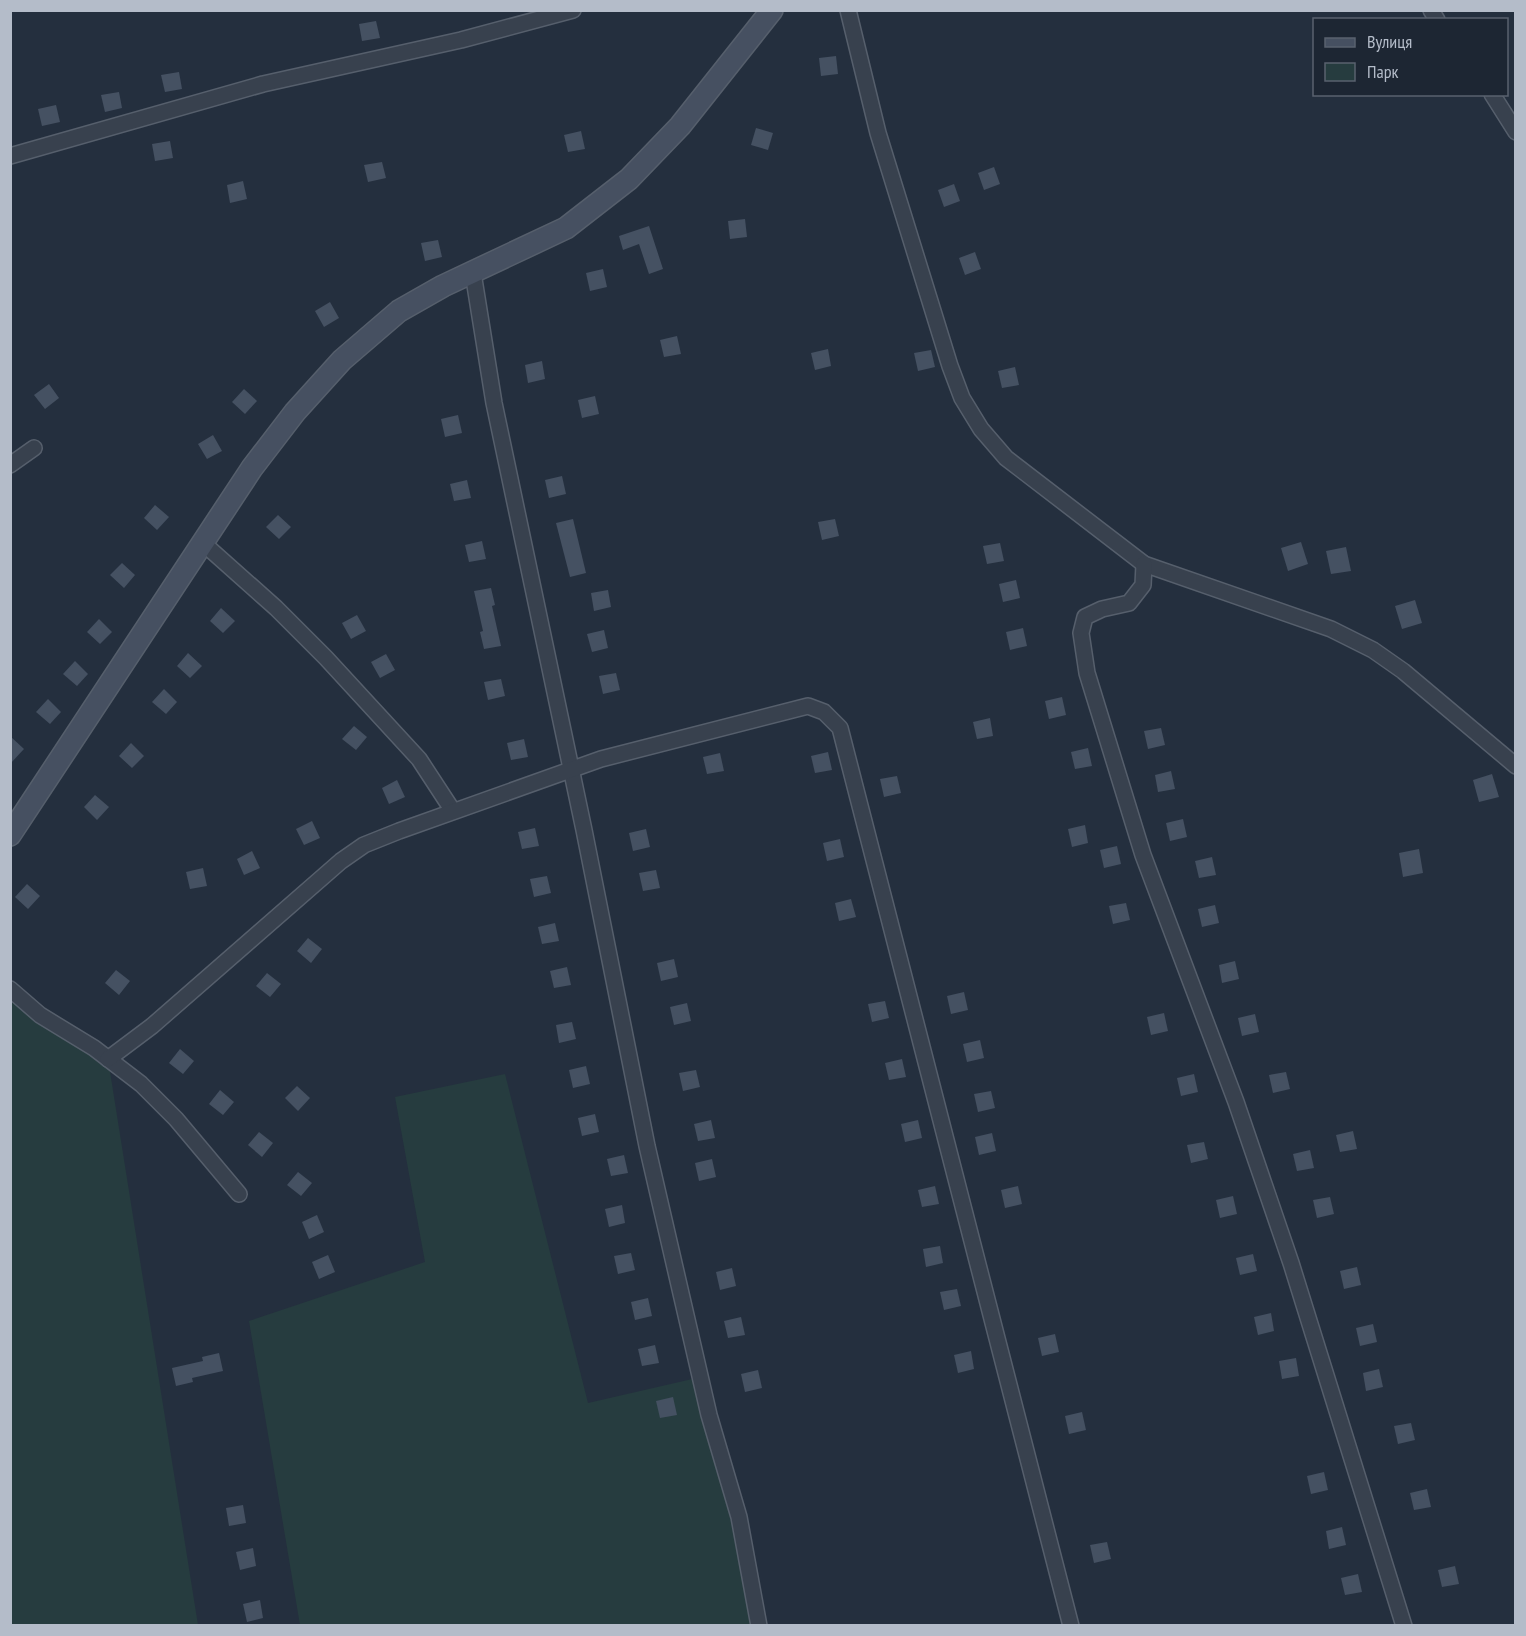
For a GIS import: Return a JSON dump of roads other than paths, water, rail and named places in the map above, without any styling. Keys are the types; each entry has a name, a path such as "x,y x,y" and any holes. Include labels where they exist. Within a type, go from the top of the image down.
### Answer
{"street":[{"path":"10,156 263,84 460,40 573,10"},
{"path":"10,835 252,468 295,412 342,360 399,312 443,286 566,228 630,179 680,126 772,10"},
{"path":"848,10 881,144 962,398 981,429 1006,458 1144,564 1330,629 1373,650 1403,671 1515,766"},
{"path":"1493,96 1515,132"},
{"path":"473,273 494,404 647,1146 709,1415 739,1517 759,1626"},
{"path":"10,465 34,448"},
{"path":"203,543 276,608 326,658 419,759 453,812"},
{"path":"1144,564 1143,585 1129,603 1102,609 1085,617 1081,633 1087,673 1143,855 1236,1102 1291,1263 1404,1626"},
{"path":"108,1059 152,1026 341,861 364,845 601,759 808,706 824,712 840,728 1071,1626"},
{"path":"10,989 40,1015 94,1048 141,1084 176,1119 239,1194"}]}
